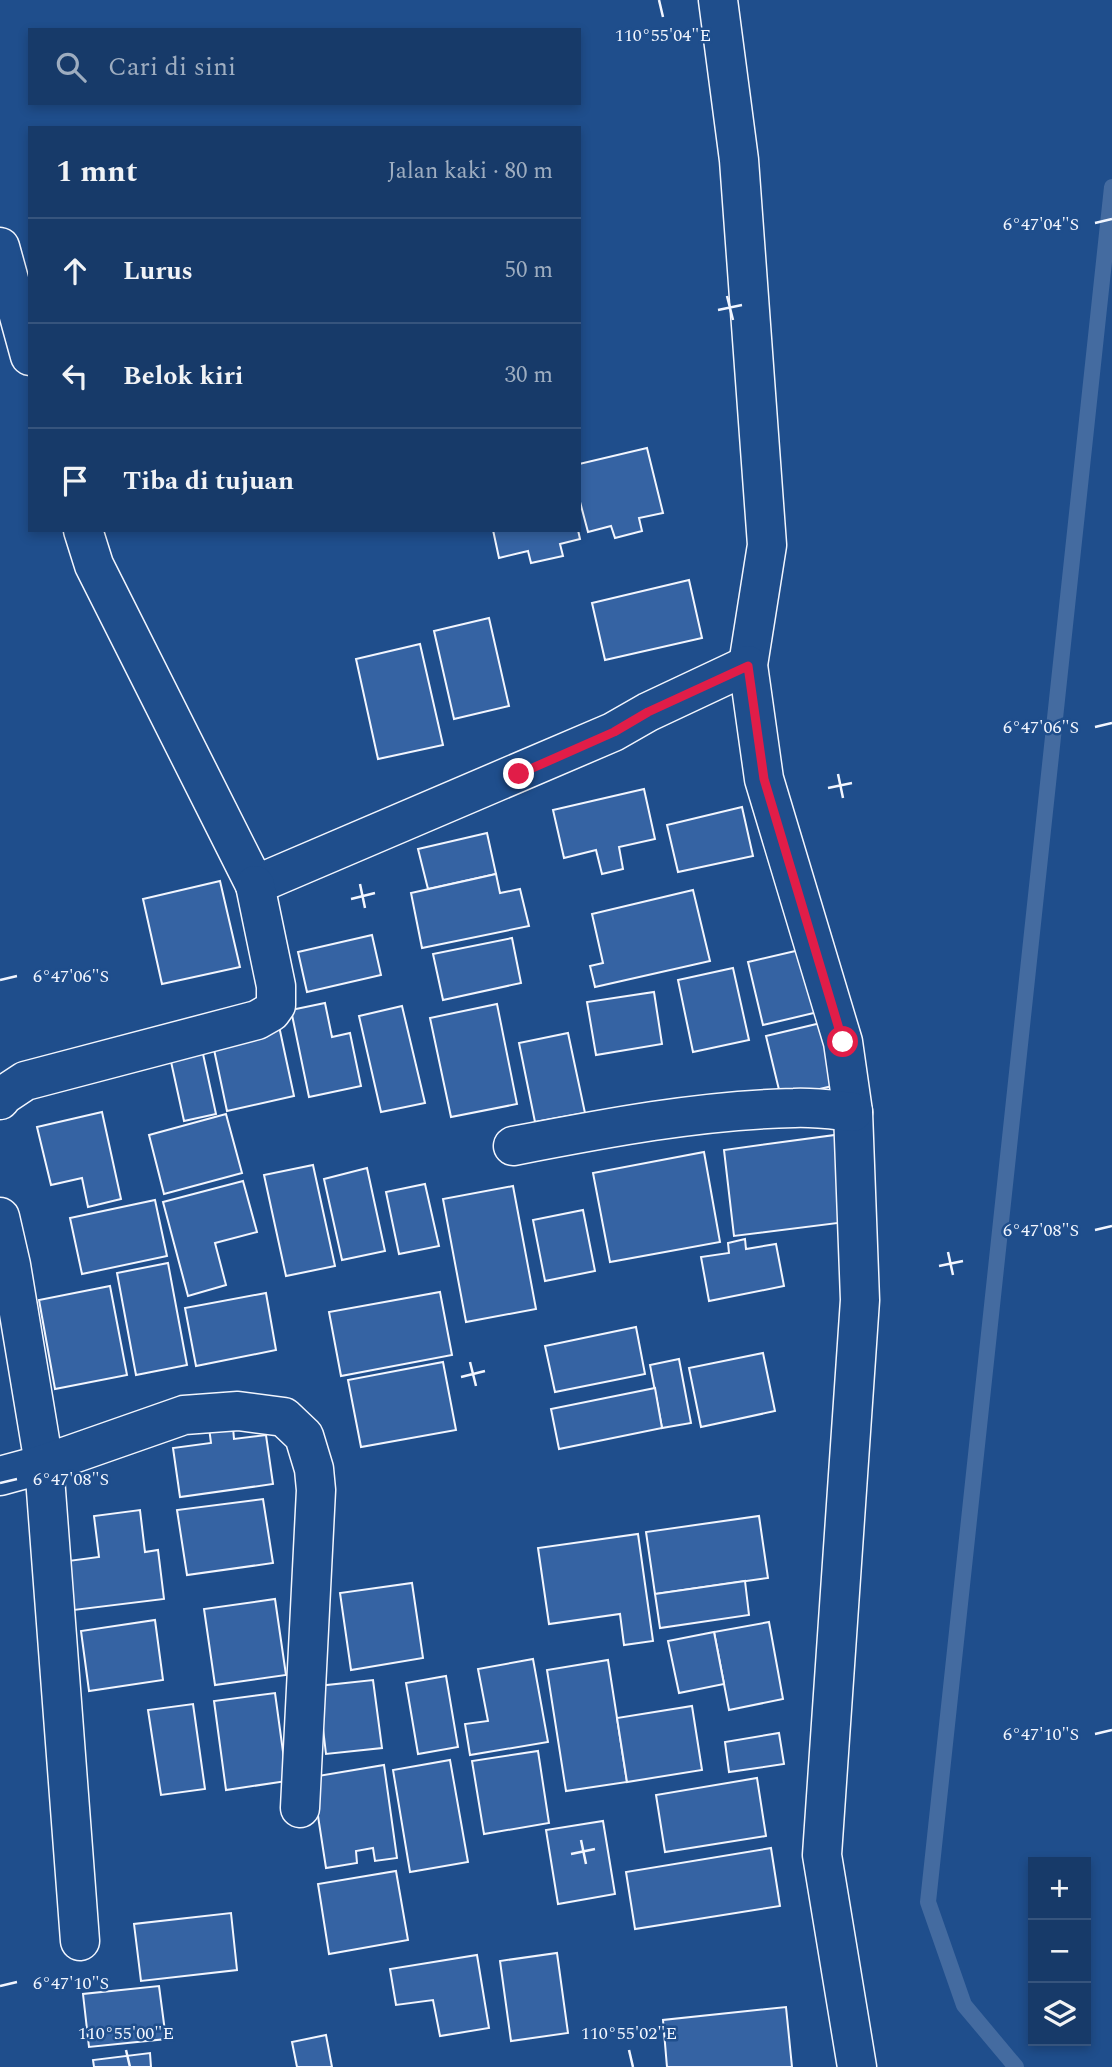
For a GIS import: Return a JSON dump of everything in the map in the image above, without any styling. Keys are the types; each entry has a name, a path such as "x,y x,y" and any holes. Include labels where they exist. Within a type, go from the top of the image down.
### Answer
{"street":[{"path":"718,0 739,160 767,545 748,666 764,779 843,1042 853,1112 860,1300 822,1855 857,2067"},
{"path":"0,247 28,349"},
{"path":"0,1100 25,1081 257,1020 271,1012 276,1005 276,986 255,885 94,565 84,532"},
{"path":"255,885 614,732 648,712 748,666"},
{"path":"513,1146 610,1127 687,1116 796,1108 853,1112"},
{"path":"0,1217 11,1265 44,1464 80,1941"},
{"path":"0,1476 44,1464 184,1415 238,1411 284,1417 304,1436 314,1469 316,1490 300,1808"}],"building":[{"path":"647,448 663,513 639,518 642,531 615,538 611,526 588,532 581,506 581,464"},
{"path":"493,532 578,532 580,539 560,544 563,556 531,563 528,551 499,558"},
{"path":"689,580 702,638 605,660 592,603"},
{"path":"489,618 509,706 454,719 434,631"},
{"path":"420,644 443,745 378,759 356,659"},
{"path":"644,789 655,839 619,847 623,869 602,874 596,850 564,858 553,810"},
{"path":"742,807 753,856 678,872 667,825"},
{"path":"487,833 496,874 428,889 418,849"},
{"path":"496,874 500,893 520,889 529,926 422,948 411,893"},
{"path":"220,881 240,967 162,984 143,899"},
{"path":"693,890 710,961 595,987 590,966 603,963 592,914"},
{"path":"372,935 381,975 307,992 298,952"},
{"path":"512,938 521,983 443,1000 433,954"},
{"path":"804,949 818,1012 763,1025 748,962"},
{"path":"733,968 749,1040 693,1052 678,980"},
{"path":"654,992 662,1044 596,1055 587,1002"},
{"path":"325,1003 332,1037 350,1033 361,1086 309,1097 291,1010"},
{"path":"497,1004 517,1104 451,1117 430,1018"},
{"path":"402,1006 425,1103 381,1112 359,1016"},
{"path":"825,1022 841,1084 781,1098 766,1036"},
{"path":"279,1026 294,1096 227,1111 212,1040"},
{"path":"568,1033 585,1113 535,1122 519,1043"},
{"path":"200,1040 216,1114 184,1121 168,1048"},
{"path":"102,1112 121,1199 88,1207 82,1178 51,1185 37,1127"},
{"path":"226,1114 242,1173 164,1194 149,1135"},
{"path":"835,1135 846,1222 734,1236 724,1150"},
{"path":"704,1152 720,1242 610,1262 593,1173"},
{"path":"313,1165 335,1266 286,1276 264,1175"},
{"path":"367,1168 385,1251 342,1260 324,1179"},
{"path":"243,1181 257,1232 215,1243 226,1285 188,1296 163,1202"},
{"path":"425,1184 439,1246 399,1254 386,1192"},
{"path":"513,1186 536,1309 466,1322 443,1199"},
{"path":"155,1200 167,1256 82,1274 70,1218"},
{"path":"583,1210 595,1271 545,1281 533,1220"},
{"path":"745,1239 746,1249 776,1244 784,1286 709,1301 701,1257 729,1253 728,1243"},
{"path":"168,1263 187,1365 136,1375 117,1273"},
{"path":"110,1286 127,1375 55,1389 39,1300"},
{"path":"440,1292 452,1355 341,1376 329,1312"},
{"path":"266,1293 276,1350 196,1366 185,1308"},
{"path":"636,1327 645,1374 555,1392 545,1346"},
{"path":"763,1353 775,1411 701,1427 689,1368"},
{"path":"679,1359 691,1423 662,1428 650,1365"},
{"path":"443,1362 456,1430 361,1447 348,1380"},
{"path":"655,1388 662,1428 559,1449 551,1409"},
{"path":"232,1416 234,1439 266,1435 273,1484 180,1497 173,1448 211,1443 208,1420"},
{"path":"263,1499 273,1563 187,1575 177,1510"},
{"path":"140,1510 145,1552 158,1550 164,1599 74,1610 68,1561 99,1557 94,1516"},
{"path":"759,1516 768,1578 655,1594 646,1532"},
{"path":"638,1534 653,1641 624,1645 620,1614 549,1624 538,1548"},
{"path":"745,1581 749,1615 660,1628 655,1594"},
{"path":"412,1583 423,1658 351,1670 340,1593"},
{"path":"275,1599 286,1675 215,1685 204,1609"},
{"path":"155,1620 163,1680 89,1691 81,1631"},
{"path":"769,1622 783,1699 729,1710 714,1632"},
{"path":"714,1632 724,1684 679,1693 668,1641"},
{"path":"533,1659 548,1742 470,1755 465,1724 488,1721 478,1669"},
{"path":"608,1660 627,1782 566,1791 547,1670"},
{"path":"446,1676 458,1747 418,1754 406,1683"},
{"path":"373,1680 382,1748 326,1754 318,1686"},
{"path":"275,1693 287,1781 226,1790 214,1701"},
{"path":"193,1704 205,1789 161,1795 148,1710"},
{"path":"692,1706 702,1770 627,1782 617,1718"},
{"path":"779,1733 784,1764 729,1772 725,1742"},
{"path":"538,1751 549,1823 484,1834 472,1761"},
{"path":"450,1760 468,1862 410,1872 393,1770"},
{"path":"384,1765 397,1858 375,1861 373,1848 356,1851 357,1863 326,1868 312,1777"},
{"path":"757,1778 766,1836 665,1852 656,1795"},
{"path":"603,1821 615,1894 558,1904 546,1830"},
{"path":"771,1848 780,1906 635,1929 626,1872"},
{"path":"396,1871 408,1940 329,1954 318,1884"},
{"path":"231,1913 237,1970 141,1981 134,1924"},
{"path":"557,1953 568,2033 511,2041 500,1961"},
{"path":"477,1955 489,2028 440,2036 433,2000 396,2005 390,1969"},
{"path":"159,1986 166,2039 89,2047 83,1994"},
{"path":"786,2007 792,2067 667,2067 663,2020"},
{"path":"326,2035 332,2067 297,2067 292,2042"},
{"path":"150,2053 151,2067 94,2067 93,2060"}],"waterway":[{"path":"1016,2067 964,2005 928,1902 1112,187"}],"route":[{"path":"519,774 614,732 648,712 748,666 764,779 843,1042"}]}
